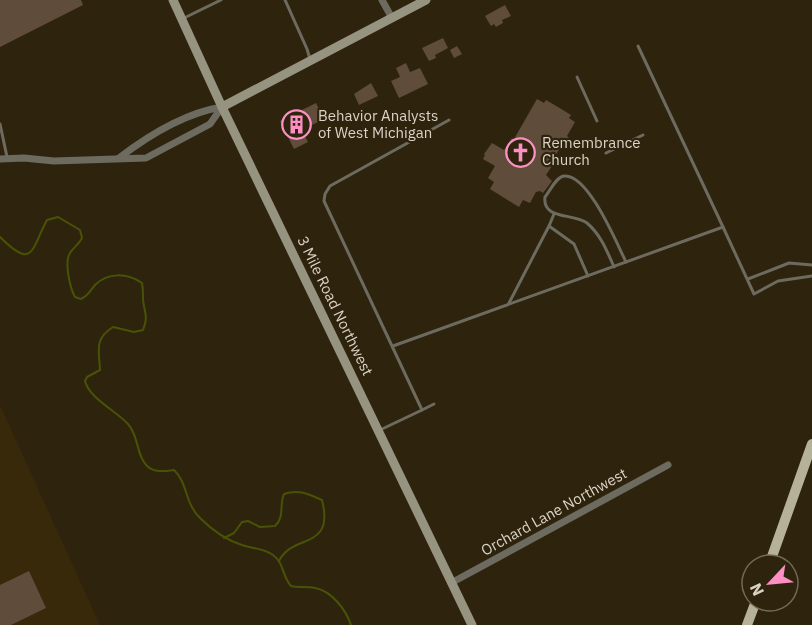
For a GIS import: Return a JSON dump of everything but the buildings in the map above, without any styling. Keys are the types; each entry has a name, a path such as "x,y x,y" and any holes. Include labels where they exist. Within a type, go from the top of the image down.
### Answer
{"main road":[{"path":"773,553 812,444"}],"street":[{"name":"3 Mile Road Northwest","path":"173,0 222,107 472,625"},
{"path":"382,0 392,18"},
{"path":"119,158 144,139 204,110 222,107 426,0"},
{"path":"4,159 54,161 146,158 210,124 222,107"},
{"name":"Orchard Lane Northwest","path":"452,583 669,465"}],"lane":[{"path":"182,19 221,0"},
{"path":"285,0 310,61"},
{"path":"638,46 754,294 778,281 812,276"},
{"path":"577,77 597,121"},
{"path":"422,410 324,201 330,186 449,120"},
{"path":"0,124 4,159"},
{"path":"606,153 643,135"},
{"path":"614,267 602,238 586,222 572,216 549,212 546,207 545,197 560,177 574,179 601,211 626,262"},
{"path":"508,305 555,214"},
{"path":"549,226 574,244 588,276"},
{"path":"393,346 723,226"},
{"path":"748,279 789,263 812,265"},
{"path":"379,431 434,404"}],"shaded area":[{"path":"0,405 100,625 0,625"}],"waterway":[{"path":"0,237 19,253 26,254 34,247 47,220 58,217 80,230 82,238 68,257 71,288 75,297 83,298 100,281 112,276 130,277 142,283 146,317 143,330 134,332 113,327 107,331 99,346 100,370 87,377 85,381 88,387 97,399 132,429 143,462 147,466 157,471 174,470 182,481 191,506 205,522 230,540 273,555 277,558 291,586 312,587 333,597 346,613 351,625"},
{"path":"224,538 234,533 242,522 248,521 260,527 275,526 280,519 284,494 299,492 322,500 323,527 318,534 285,552 279,561"}],"place":[{"name":"Behavior Analysts of West Michigan","path":"297,125"},
{"name":"Remembrance Church","path":"521,152"}]}
